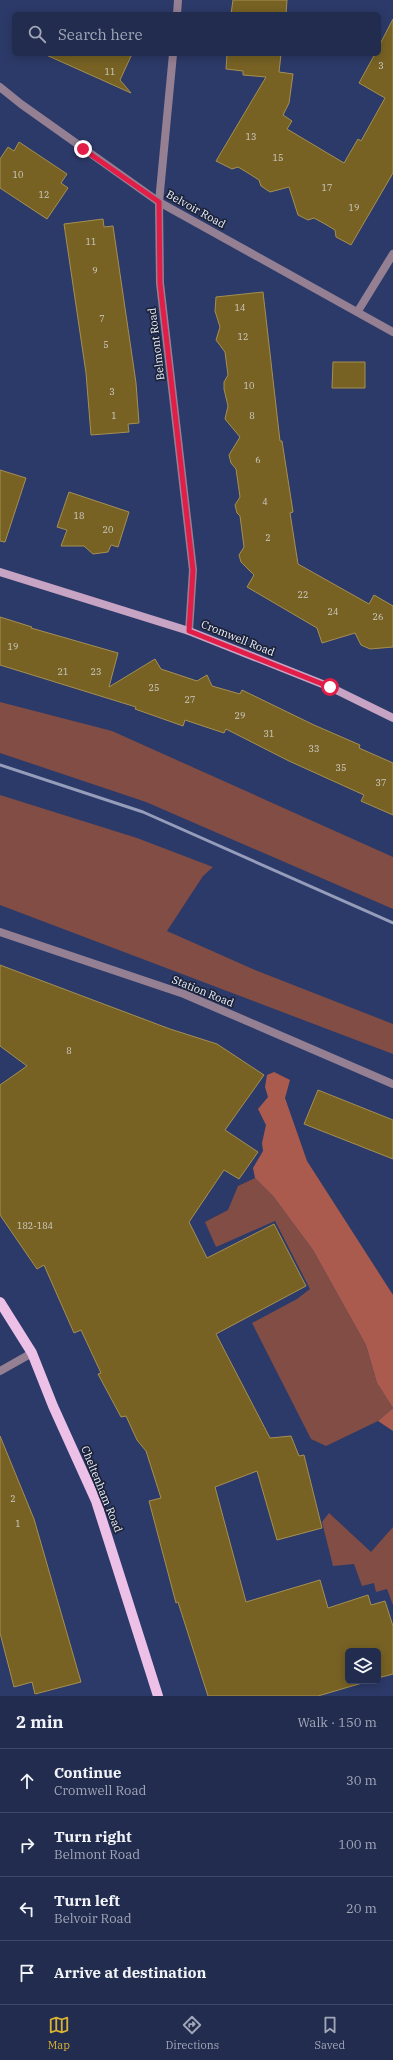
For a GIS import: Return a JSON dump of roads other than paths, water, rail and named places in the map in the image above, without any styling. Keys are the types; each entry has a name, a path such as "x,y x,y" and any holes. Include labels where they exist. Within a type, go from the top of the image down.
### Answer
{"main road":[{"name":"Cheltenham Road","path":"0,1302 32,1353 53,1406 96,1501 116,1557 158,1696"}],"street":[{"path":"177,12 178,0"},
{"name":"Belmont Road","path":"173,56 159,202 160,283 193,570 189,631"},
{"name":"Belvoir Road","path":"0,87 159,202 358,311 393,332"},
{"path":"358,311 393,254"},
{"name":"Cromwell Road","path":"0,572 189,631 330,687 393,718"},
{"name":"Station Road","path":"0,932 184,994 393,1084"},
{"path":"0,1370 32,1353"}],"railway":[{"path":"0,765 143,812 393,923"}]}
